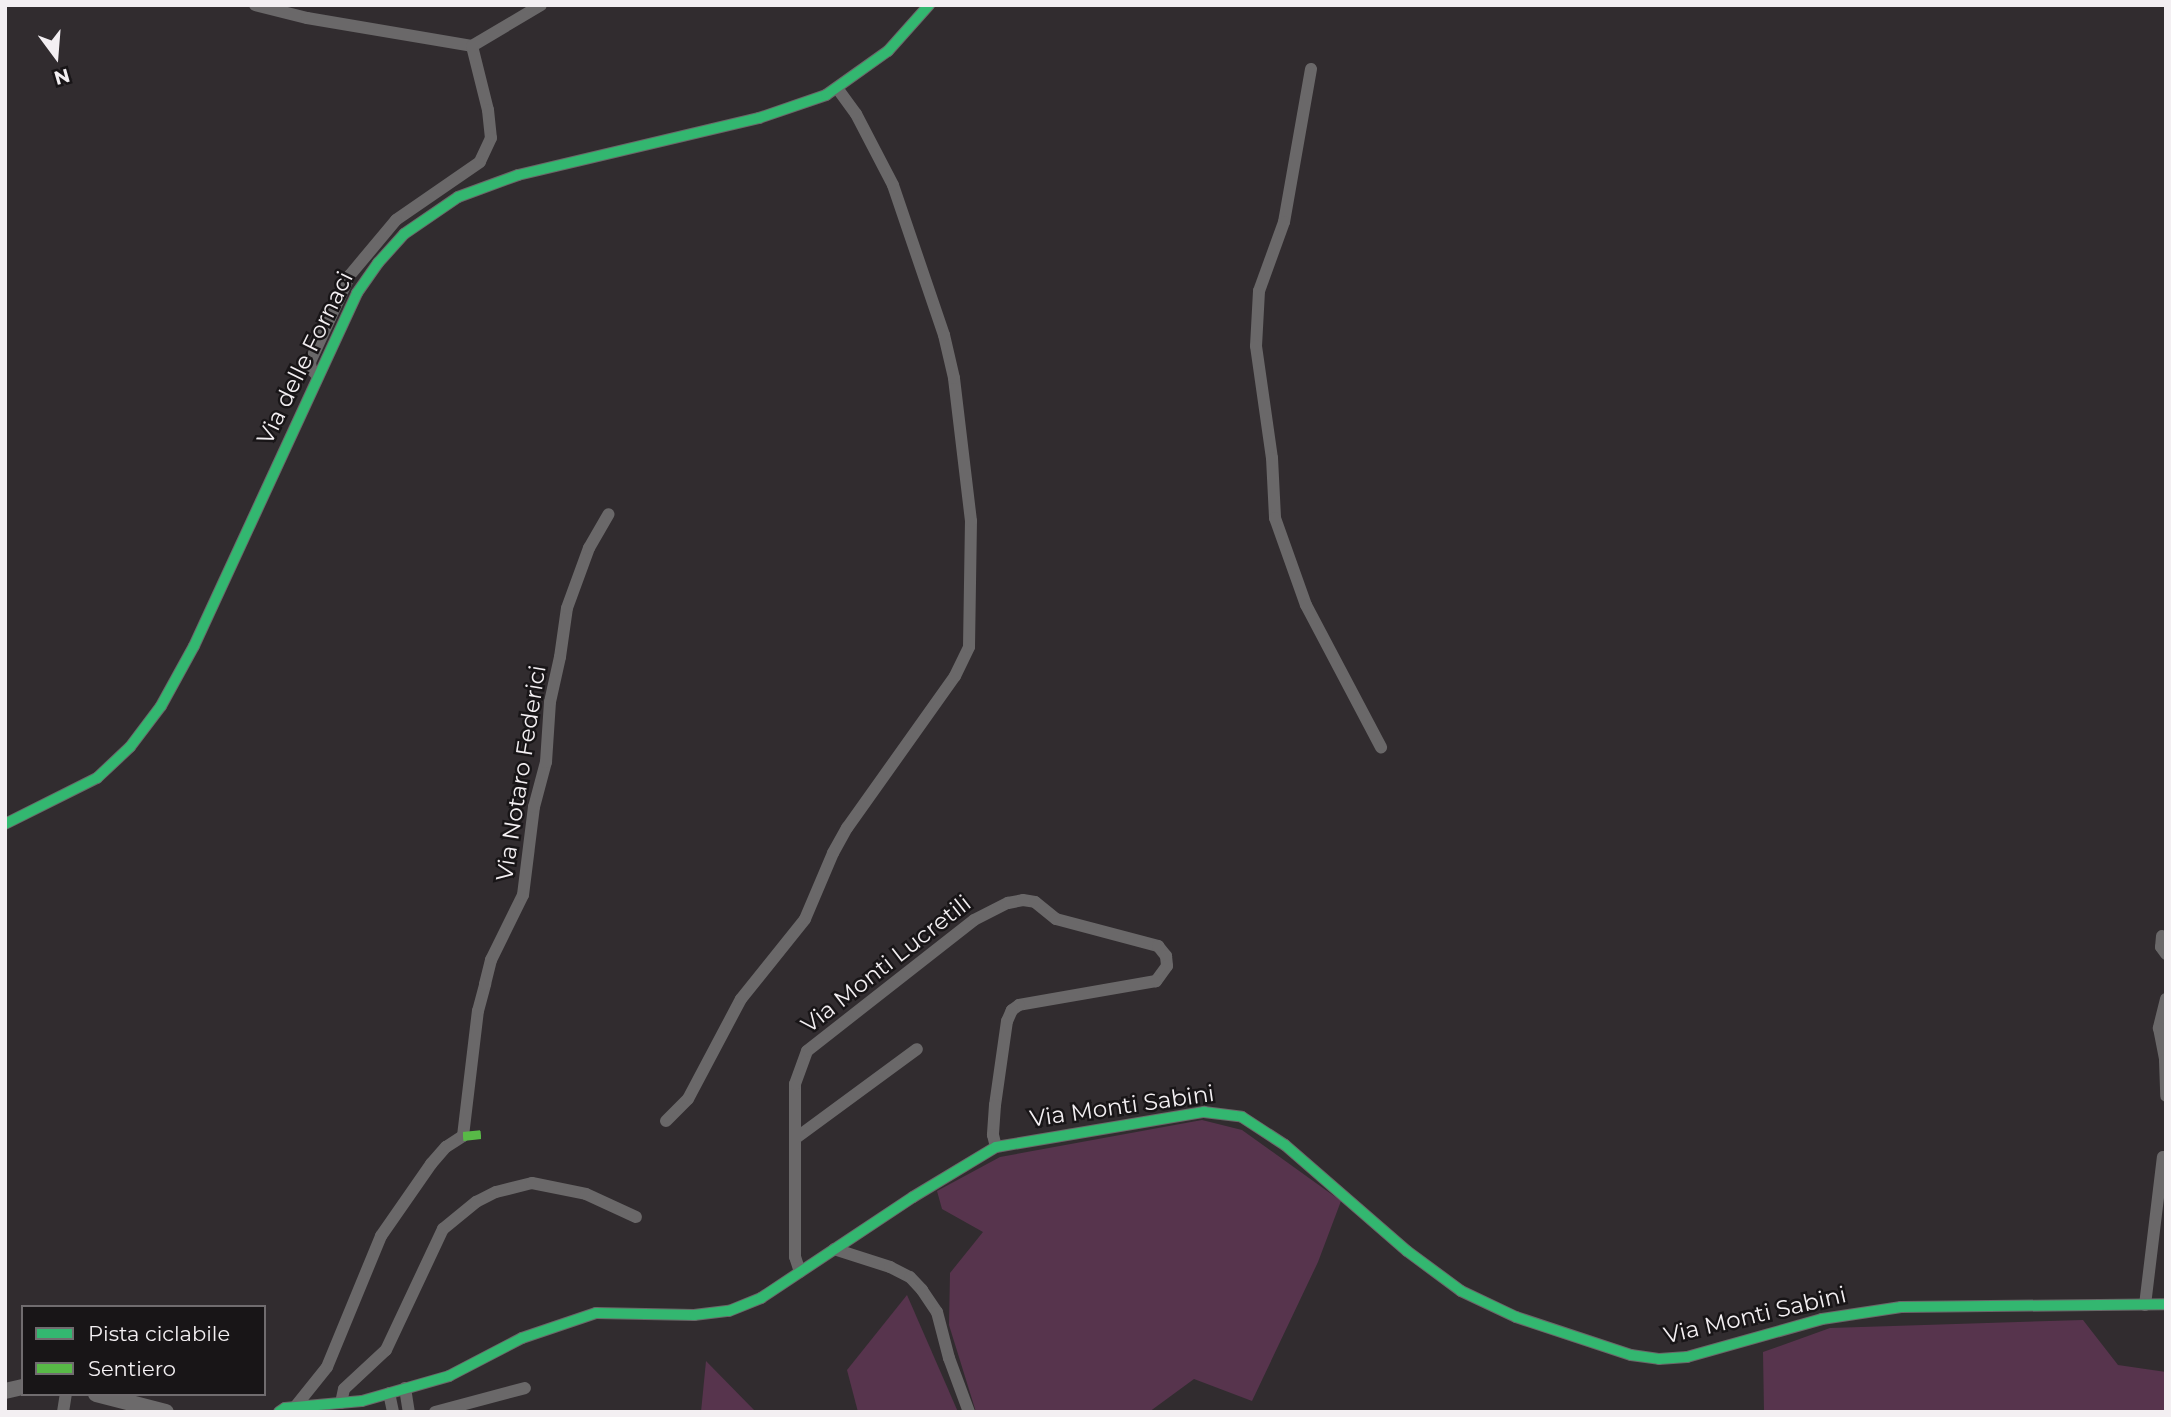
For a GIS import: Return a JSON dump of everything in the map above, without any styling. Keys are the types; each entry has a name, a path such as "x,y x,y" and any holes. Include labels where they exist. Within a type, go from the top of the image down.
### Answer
{"main road":[{"path":"117,1397 138,1408 166,1412"}],"street":[{"path":"255,5 358,28 472,46 541,5"},
{"name":"Via delle Fornaci","path":"5,824 97,778 130,747 161,706 194,646 317,375 368,275 404,234 443,205 472,191 533,170 760,118 838,89 888,51 929,5"},
{"path":"317,375 310,367 312,356 339,293 356,266 397,220 480,162 487,153 491,138 490,121 472,46"},
{"path":"1311,69 1284,222 1259,291 1256,346 1272,458 1275,518 1306,606 1381,747"},
{"path":"666,1121 688,1099 741,999 805,919 833,853 847,828 955,676 968,647 971,522 954,378 944,335 893,185 856,114 838,89"},
{"name":"Via Notaro Federici","path":"295,1407 327,1367 381,1236 431,1164 446,1147 463,1136 478,1012 491,960 523,895 534,807 546,762 550,702 567,608 589,548 609,514"},
{"name":"Via Monti Lucretili","path":"800,1272 795,1257 795,1084 807,1052 988,911 1023,900 1035,902 1056,919 1158,946 1166,956 1167,966 1164,975 1156,981 1019,1005 1013,1010 1007,1021 995,1105 993,1135 996,1147"},
{"path":"2162,936 2161,947 2166,954"},
{"path":"2166,999 2162,1033 2166,1097"},
{"path":"796,1138 917,1049"},
{"name":"Via Monti Sabini","path":"279,1412 295,1407 341,1403 389,1393 449,1376 522,1338 596,1313 694,1315 729,1311 761,1298 996,1147 1204,1112 1237,1115 1284,1145 1415,1258 1472,1297 1516,1317 1596,1345 1659,1359 1695,1355 1792,1326 1872,1310 1942,1305 2166,1304"},
{"path":"2145,1305 2163,1157"},
{"path":"341,1403 344,1389 386,1350 443,1228 475,1202 496,1192 532,1184 586,1195 636,1217"},
{"path":"834,1249 890,1267 910,1277 922,1290 937,1312 949,1358 969,1412"},
{"path":"405,1388 409,1412"},
{"path":"435,1412 525,1388"},
{"path":"389,1393 393,1412"}],"shaded area":[{"path":"1202,1120 1242,1130 1341,1201 1318,1262 1252,1401 1194,1379 1149,1412 976,1412 949,1325 950,1273 983,1232 942,1209 937,1191 1000,1157"},
{"path":"907,1295 958,1412 858,1412 847,1370"},
{"path":"2083,1320 2118,1365 2166,1372 2166,1412 1764,1412 1763,1352 1830,1328"},
{"path":"706,1361 756,1412 701,1412"}],"marked path":[{"path":"463,1136 481,1134"}],"cycle path":[{"path":"5,824 97,778 130,747 161,706 194,646 357,293 378,263 404,234 458,197 518,175 759,118 826,95 888,51 929,5"},
{"path":"279,1412 285,1408 362,1401 449,1376 522,1338 596,1313 694,1315 729,1311 761,1298 913,1197 996,1147 1204,1112 1242,1117 1285,1145 1407,1251 1461,1291 1516,1317 1631,1355 1659,1359 1687,1357 1822,1319 1901,1307 2166,1304"}]}
